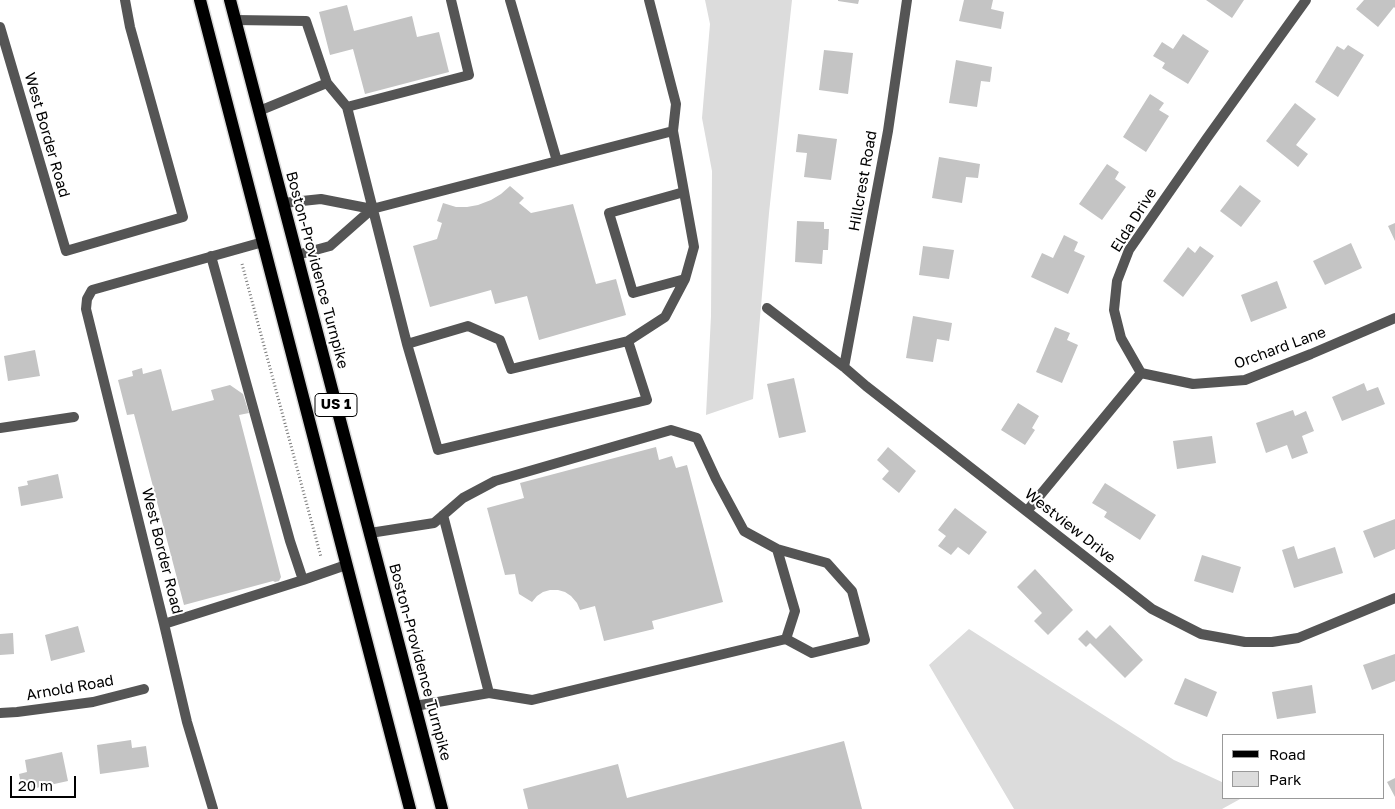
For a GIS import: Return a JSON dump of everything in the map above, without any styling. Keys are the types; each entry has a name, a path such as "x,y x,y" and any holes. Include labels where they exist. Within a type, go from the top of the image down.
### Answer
{"main road":[{"name":"US 1","path":"200,0 410,809"},
{"name":"Boston-Providence Turnpike","path":"230,0 442,809"}],"street":[{"name":"West Border Road","path":"0,27 66,251 183,218 130,27 125,0"},
{"path":"347,107 469,75 451,0"},
{"path":"510,0 557,161"},
{"path":"407,344 468,326 500,340 511,369 628,341 665,317 685,279 694,247 673,131 676,104 649,0"},
{"name":"Hillcrest Road","path":"844,367 888,131 907,0"},
{"name":"Elda Drive","path":"1141,373 1122,338 1114,310 1117,281 1129,250 1306,0"},
{"path":"235,20 306,21 327,83 347,107 407,344 438,450 647,400 628,341"},
{"path":"259,111 327,83"},
{"path":"283,203 321,198 372,209 673,131"},
{"path":"684,192 609,213 633,292 685,279"},
{"path":"297,255 330,246 372,209"},
{"path":"263,242 211,256 287,532 303,580"},
{"name":"West Border Road","path":"211,256 92,290 87,298 86,309 187,722 212,809"},
{"name":"Westview Drive","path":"767,308 1152,609 1201,634 1245,642 1272,642 1298,638 1395,598"},
{"name":"Orchard Lane","path":"1141,373 1193,384 1245,380 1395,318"},
{"path":"1027,511 1141,373"},
{"path":"0,428 74,417"},
{"path":"370,533 434,523 463,498 495,480 672,430 697,438 716,479 744,531 777,549 827,563 852,590 865,640 812,653 786,639 532,700 489,693 415,706"},
{"path":"443,514 489,693"},
{"path":"777,549 795,611 786,639"},
{"path":"164,624 346,565"},
{"name":"Arnold Road","path":"0,714 93,702 144,689"}],"path":[{"path":"238,249 326,572"}],"green space":[{"path":"705,0 792,0 769,213 753,399 706,415 711,316 712,171 702,118 710,24"},
{"path":"969,629 1174,760 1222,782 1222,799 1240,799 1222,809 1014,809 929,665"}],"building":[{"path":"838,0 859,0 858,4"},
{"path":"964,0 993,0 991,9 1004,12 1001,29 959,21"},
{"path":"1206,0 1244,0 1232,18"},
{"path":"1364,0 1395,0 1395,8 1378,27 1356,9"},
{"path":"347,5 354,31 412,16 417,37 439,32 449,72 365,94 353,49 330,55 319,12"},
{"path":"1183,34 1209,51 1188,84 1162,68 1165,63 1153,56 1162,42 1173,49"},
{"path":"1348,45 1364,55 1338,97 1315,82 1337,46 1344,50"},
{"path":"824,50 853,53 848,94 819,90"},
{"path":"956,60 992,67 990,82 981,81 977,107 949,103"},
{"path":"1150,94 1164,103 1159,110 1169,116 1146,152 1123,137"},
{"path":"1295,103 1316,119 1296,145 1308,154 1298,167 1266,141"},
{"path":"798,134 837,139 831,180 804,177 807,153 796,152"},
{"path":"939,157 980,164 978,178 966,177 962,203 932,198"},
{"path":"1107,164 1119,172 1115,179 1126,187 1102,220 1079,204"},
{"path":"1240,185 1261,201 1241,227 1220,211"},
{"path":"510,186 524,198 519,203 531,213 573,204 596,284 616,279 626,315 539,340 527,296 495,304 491,290 430,307 413,246 437,239 442,223 437,221 443,203 456,207 478,205 491,200"},
{"path":"797,221 824,222 824,229 829,229 828,250 823,250 822,264 795,262"},
{"path":"1395,223 1395,241 1388,226"},
{"path":"1064,235 1078,242 1074,251 1085,256 1068,294 1031,277 1042,253 1053,258"},
{"path":"1351,243 1362,268 1325,285 1313,261"},
{"path":"923,246 954,250 949,279 919,275"},
{"path":"1200,246 1214,256 1183,297 1163,281 1188,247 1195,253"},
{"path":"1277,281 1287,308 1251,322 1241,295"},
{"path":"913,316 952,323 949,341 937,339 933,362 906,358"},
{"path":"1055,327 1070,333 1067,340 1078,345 1062,383 1036,372"},
{"path":"35,350 40,376 8,381 4,356"},
{"path":"142,368 143,374 161,369 172,411 214,400 211,390 230,385 243,394 249,413 239,415 281,577 279,581 184,605 134,414 127,415 118,380 133,376 132,371"},
{"path":"794,378 806,432 779,438 767,384"},
{"path":"1364,383 1367,391 1378,387 1385,404 1342,421 1332,397"},
{"path":"1018,403 1039,416 1032,428 1035,430 1025,445 1001,430"},
{"path":"1293,410 1295,416 1306,411 1314,431 1302,436 1308,453 1292,459 1287,445 1266,453 1256,423"},
{"path":"1212,436 1216,463 1177,469 1173,441"},
{"path":"656,447 659,460 672,456 676,468 687,465 723,602 652,621 654,629 604,641 595,606 580,610 571,596 558,590 543,592 532,602 519,594 515,574 505,575 487,508 524,498 520,483"},
{"path":"888,447 916,471 899,493 882,479 889,471 877,460"},
{"path":"58,474 63,498 21,506 18,487 28,485 27,481"},
{"path":"1105,483 1156,515 1140,540 1104,517 1107,512 1092,503"},
{"path":"955,508 987,532 969,555 958,547 951,555 938,546 946,536 938,530"},
{"path":"1395,519 1395,549 1374,558 1363,531"},
{"path":"1294,546 1298,559 1335,547 1343,573 1294,588 1282,550"},
{"path":"1202,555 1241,567 1233,593 1194,581"},
{"path":"1035,569 1073,610 1048,635 1034,621 1042,613 1017,587"},
{"path":"1110,625 1143,660 1125,678 1090,643 1086,647 1078,639 1087,630 1096,639"},
{"path":"78,626 85,652 51,661 45,635"},
{"path":"13,633 14,654 0,655 0,634"},
{"path":"1395,654 1395,681 1372,690 1363,665"},
{"path":"1185,678 1217,692 1207,717 1174,704"},
{"path":"1312,685 1316,713 1277,719 1272,692"},
{"path":"131,740 132,748 146,746 149,767 100,774 97,745"},
{"path":"844,741 862,809 528,809 523,789 618,764 627,798"},
{"path":"62,752 68,781 22,791 19,774 27,772 25,760"},
{"path":"1395,778 1395,797 1387,782"}]}
